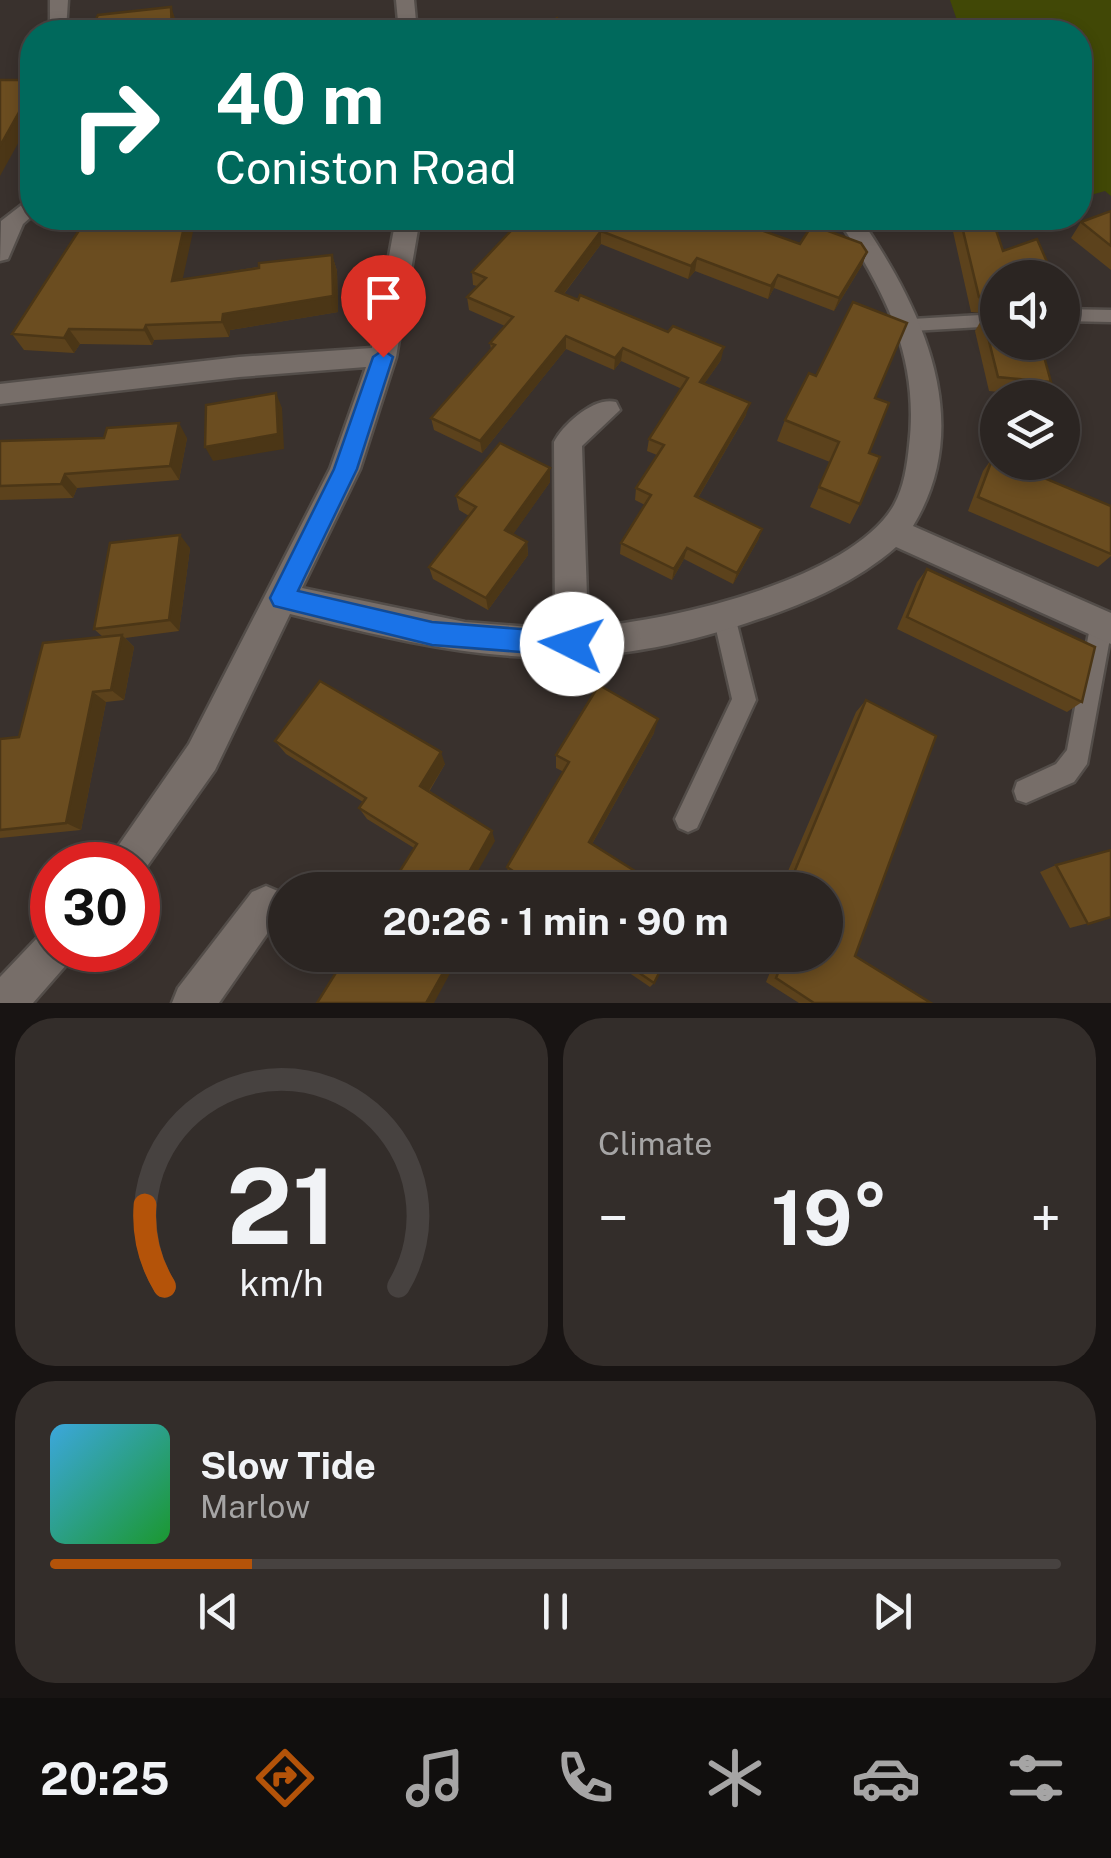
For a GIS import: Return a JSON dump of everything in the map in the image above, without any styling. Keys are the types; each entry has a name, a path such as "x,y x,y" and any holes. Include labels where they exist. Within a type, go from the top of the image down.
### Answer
{"street":[{"path":"0,253 20,215"},
{"path":"141,842 202,757 346,469 383,357 406,230"},
{"path":"282,598 432,633 572,644 686,629 826,578 893,531 918,485 926,432 912,325 856,230"},
{"path":"0,394 135,382 306,358 383,357"},
{"path":"572,644 568,442 606,410"},
{"path":"893,531 1106,628"},
{"path":"193,1003 266,906"},
{"path":"5,1003 33,972"}],"lane":[{"path":"1080,315 1111,316"},
{"path":"912,325 980,321"},
{"path":"688,819 744,700 724,616"},
{"path":"1026,791 1064,772 1078,755 1106,628"}],"green space":[{"path":"950,0 1111,0 1111,196 1105,191 1092,195 1092,20 957,20"}],"building":[{"path":"171,7 172,20 96,20 98,15"},
{"path":"0,80 20,80 20,110 0,146"},
{"path":"1111,211 1111,246 1091,230 1092,218"},
{"path":"79,230 183,230 172,281 259,268 259,263 332,255 333,296 223,314 222,322 146,325 144,330 69,329 64,338 12,334"},
{"path":"512,230 761,230 800,244 809,230 826,230 861,243 867,252 839,298 778,275 771,286 697,258 691,266 601,231 556,291 578,300 580,295 668,332 673,326 724,347 700,382 750,403 695,496 762,529 737,573 687,548 674,569 621,543 651,495 636,488 664,445 649,439 688,378 623,348 615,358 566,336 480,441 431,418 495,345 490,343 513,317 467,297 486,278 472,272"},
{"path":"963,230 996,230 1003,251 1037,239 1046,260 980,260 980,297"},
{"path":"853,302 907,323 875,398 889,403 869,453 880,457 860,504 819,487 839,442 785,420 809,373 816,376"},
{"path":"994,360 1045,360 1050,380 1030,380 998,377"},
{"path":"276,393 278,434 205,447 206,405"},
{"path":"179,423 170,466 65,474 61,484 0,486 0,441 104,438 107,428"},
{"path":"500,443 550,468 505,530 527,542 486,598 429,567 476,507 456,496"},
{"path":"984,480 1049,480 1111,506 1111,554 978,497"},
{"path":"180,535 169,620 94,629 110,543"},
{"path":"927,569 1095,647 1082,702 907,617"},
{"path":"122,635 111,690 93,692 66,823 0,830 0,739 19,737 43,643"},
{"path":"320,681 441,752 420,786 492,831 469,872 399,872 417,844 359,808 366,798 275,741"},
{"path":"599,685 658,719 589,842 636,872 515,872 507,867 569,762 556,755"},
{"path":"866,700 936,736 855,956 931,1003 814,1003 776,978 778,972 843,972 843,872 794,872"},
{"path":"1111,850 1111,917 1088,924 1056,865"},
{"path":"336,972 443,972 426,1003 317,1003"},
{"path":"638,972 660,972 654,983"}],"route":[{"path":"383,357 346,469 282,598 432,633 572,644"}]}
